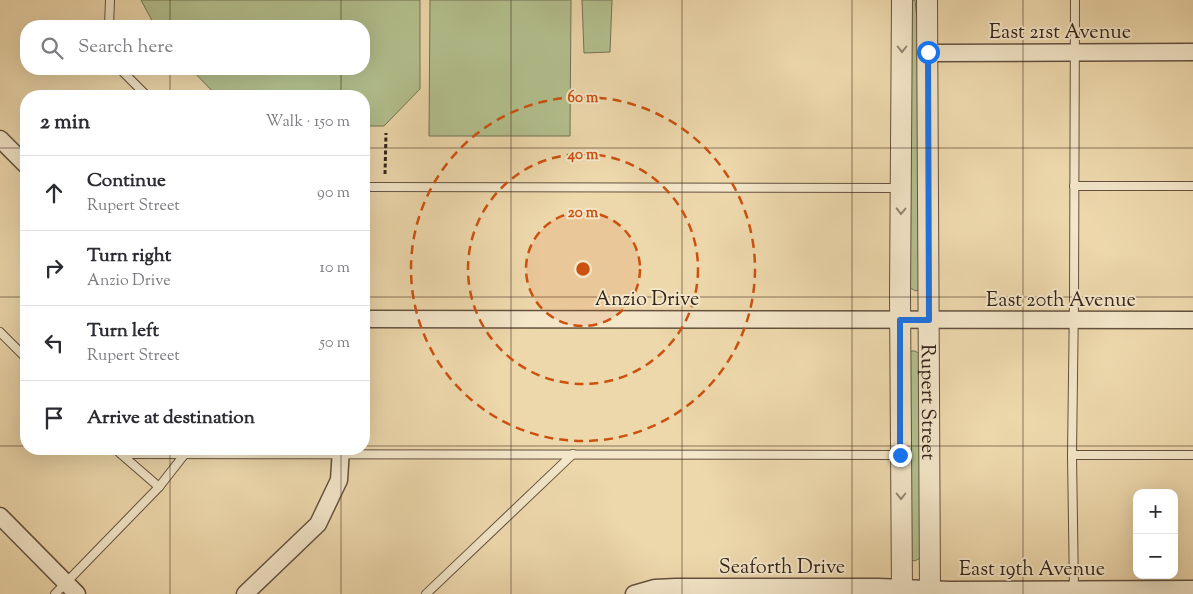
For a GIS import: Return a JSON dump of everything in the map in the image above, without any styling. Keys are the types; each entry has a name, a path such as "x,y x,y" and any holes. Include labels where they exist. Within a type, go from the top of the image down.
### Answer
{"street":[{"name":"Rupert Street","path":"902,0 900,320 902,591"},
{"name":"Rupert Street","path":"927,0 930,591"},
{"name":"East 21st Avenue","path":"928,52 1193,52"},
{"path":"0,139 20,159"},
{"name":"Anzio Drive","path":"370,319 929,320"},
{"name":"East 20th Avenue","path":"929,320 1193,320"},
{"path":"245,594 318,524 339,480 341,455"},
{"path":"0,516 66,590"},
{"name":"Seaforth Drive","path":"634,594 655,588 676,587 753,591 930,591"},
{"name":"East 19th Avenue","path":"930,591 1074,592 1193,589"}],"lane":[{"path":"110,0 110,20"},
{"path":"1074,0 1072,455 1074,592"},
{"path":"126,75 141,90"},
{"path":"1074,186 1193,186"},
{"path":"370,187 902,188"},
{"path":"0,332 20,352"},
{"path":"370,451 900,455"},
{"path":"426,594 573,454"},
{"path":"1072,455 1193,454"},
{"path":"124,455 159,486"},
{"path":"66,590 159,486 184,455"}],"path":[{"path":"384,187 386,133"}],"green space":[{"path":"141,0 420,0 420,89 384,126 370,126 370,90 211,90 197,75 370,75 370,20 152,20"},
{"path":"430,0 571,0 570,136 429,136"},
{"path":"582,0 612,0 610,52 584,53"},
{"path":"910,0 915,0 918,30 920,289 916,291 910,288"},
{"path":"912,351 920,354 920,558 915,561 911,560 909,353"}],"route":[{"path":"900,455 900,320 929,320 928,52"}]}
